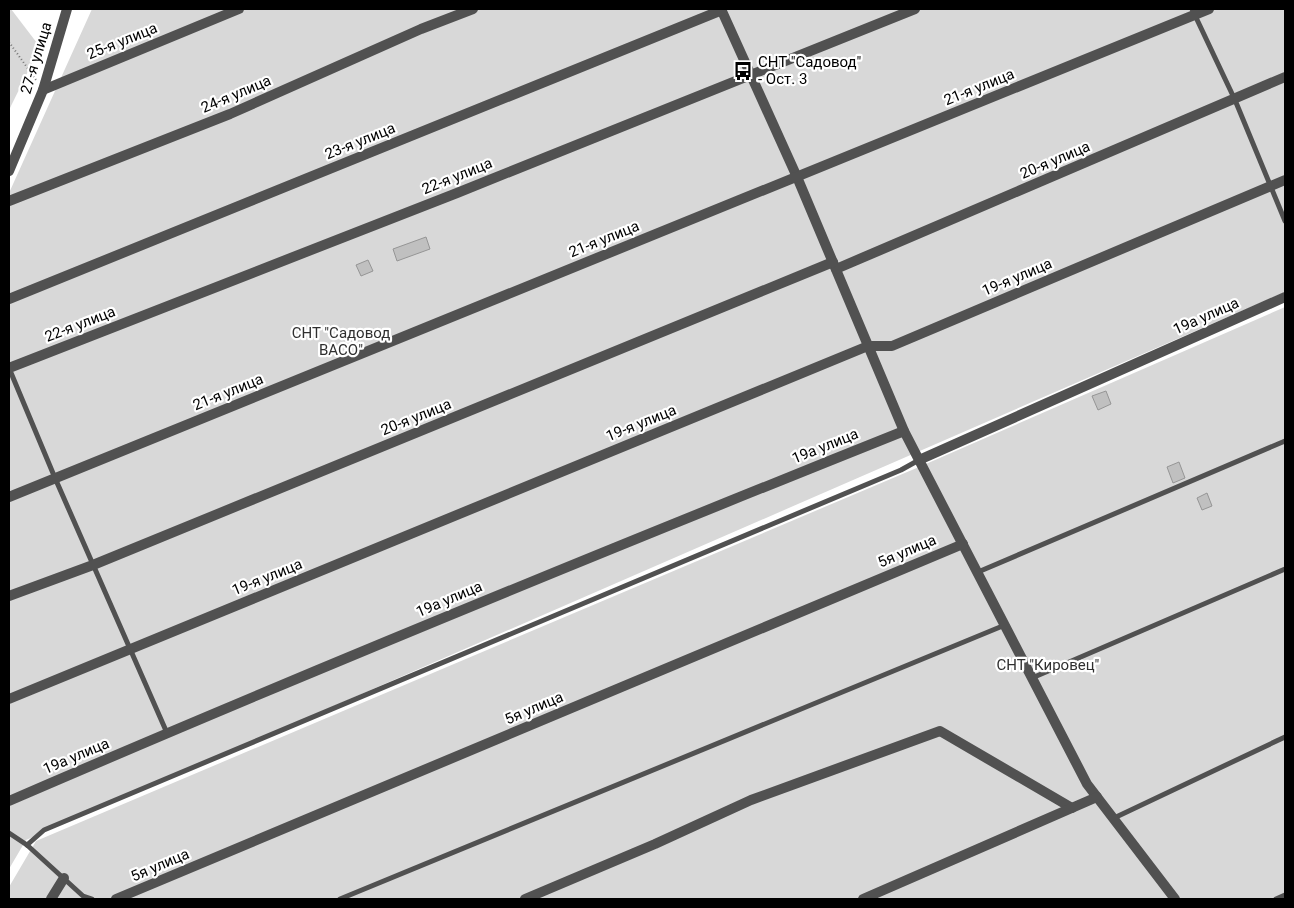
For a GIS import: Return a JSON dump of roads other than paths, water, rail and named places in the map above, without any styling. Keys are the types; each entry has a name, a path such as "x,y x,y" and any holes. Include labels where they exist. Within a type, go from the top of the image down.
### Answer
{"street":[{"name":"27-я улица","path":"9,171 43,90 67,9"},
{"name":"25-я улица","path":"43,90 239,9"},
{"name":"24-я улица","path":"9,201 230,114 421,29 473,9"},
{"path":"721,9 797,177 904,431 1087,784 1175,899"},
{"name":"23-я улица","path":"9,299 721,9"},
{"name":"22-я улица","path":"9,368 439,200 914,9"},
{"name":"21-я улица","path":"9,497 797,177 1194,12 1209,9"},
{"name":"20-я улица","path":"9,596 93,565 834,265 1235,100 1285,77"},
{"name":"19-я улица","path":"9,699 868,346 892,346 1285,180"},
{"name":"19а улица","path":"919,460 1285,297"},
{"name":"19а улица","path":"9,801 167,732 551,573 904,431"},
{"name":"5я улица","path":"116,899 963,544"},
{"path":"525,899 655,844 751,800 940,731 1072,808"},
{"path":"863,899 1097,797"},
{"path":"51,899 64,878"}],"lane":[{"path":"1194,12 1235,100 1285,221"},
{"path":"9,368 55,478 167,732"},
{"path":"977,572 1285,441"},
{"path":"27,845 44,830 901,470 919,460"},
{"path":"1032,678 1285,569"},
{"path":"340,899 1004,625"},
{"path":"1113,818 1285,737"},
{"path":"9,833 27,845 83,896 92,899"},
{"path":"1276,899 1285,895"}],"place":[{"name":"СНТ \"Садовод\" - Ост. 3","path":"743,71"}],"park label":[{"name":"СНТ \"Садовод ВАСО\"","path":"341,342"},
{"name":"СНТ \"Кировец\"","path":"1048,665"}]}
